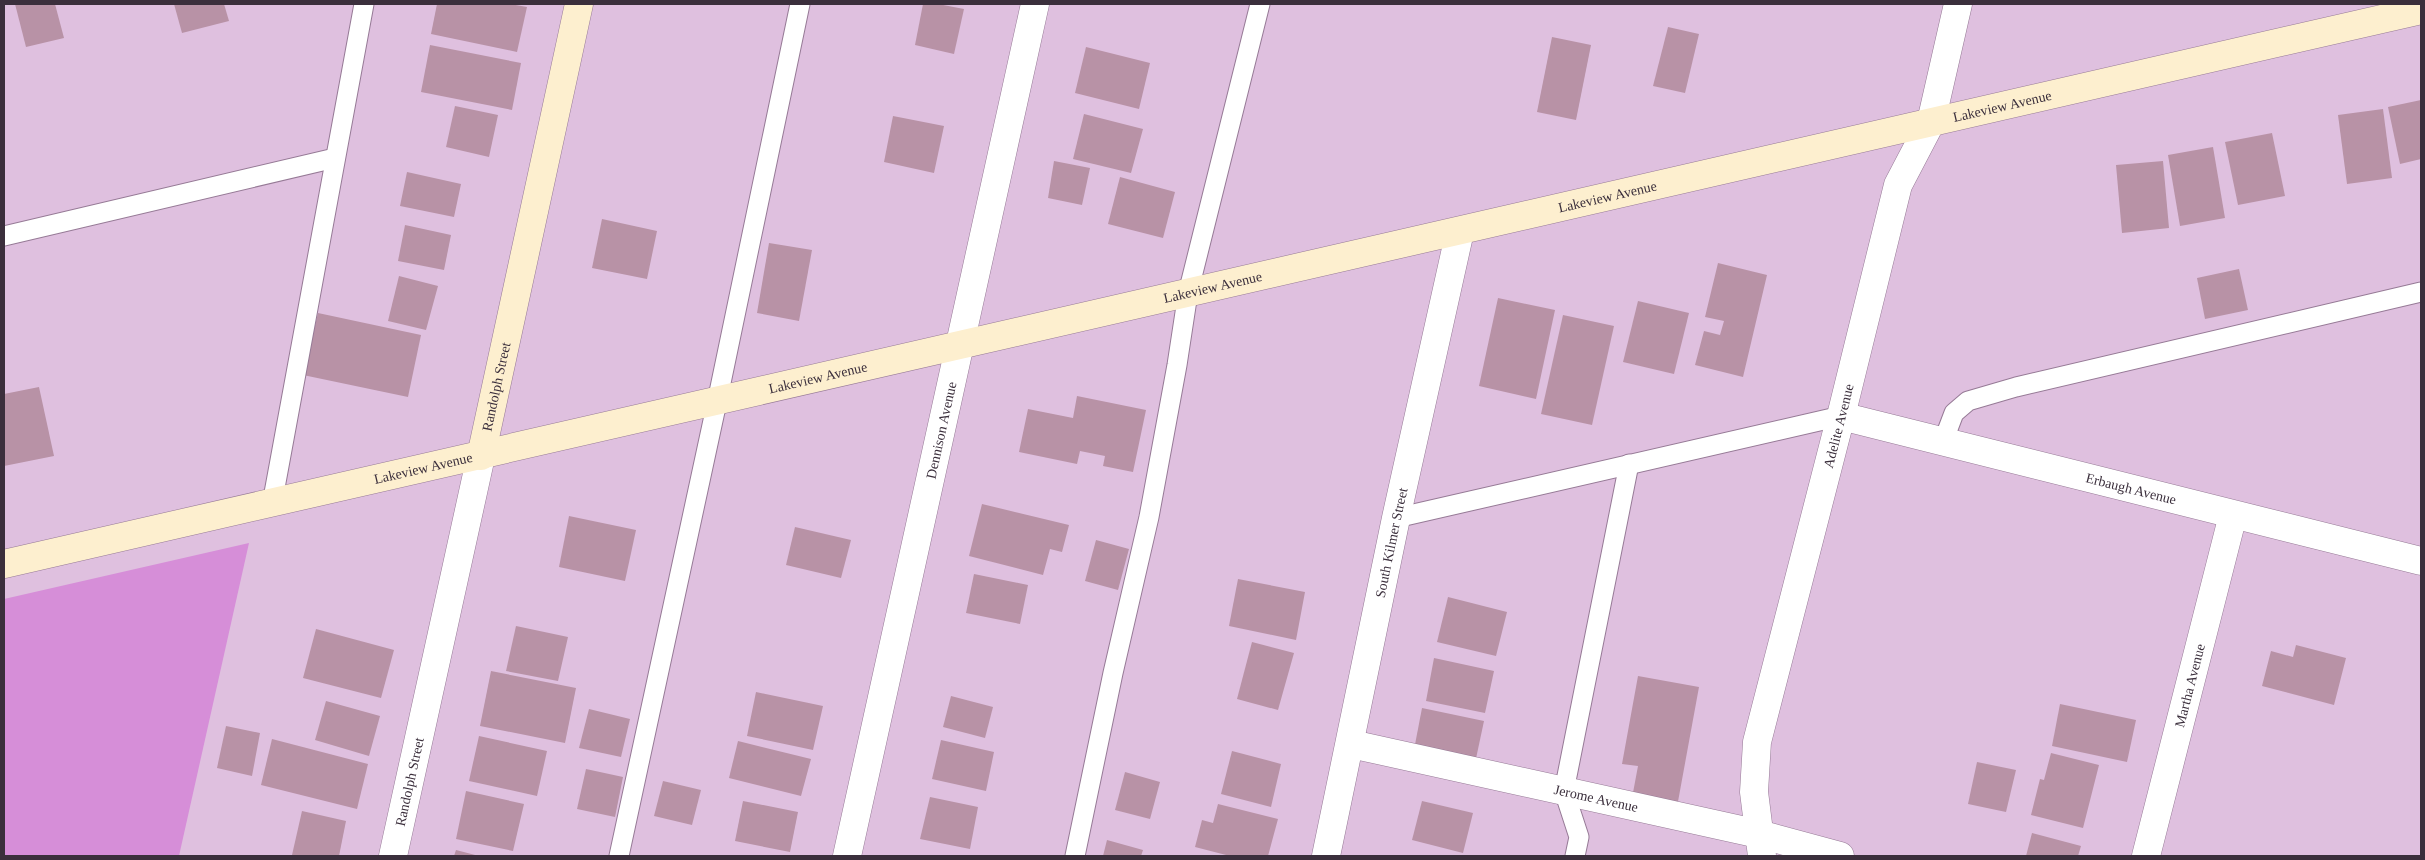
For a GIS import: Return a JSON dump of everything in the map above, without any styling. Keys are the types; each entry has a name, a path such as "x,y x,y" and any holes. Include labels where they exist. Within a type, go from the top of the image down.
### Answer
{"street":[{"name":"Randolph Street","path":"393,856 579,4"},
{"name":"Dennison Avenue","path":"847,856 1035,4"},
{"name":"Adelite Avenue","path":"1760,845 1754,792 1757,742 1898,185 1932,122 1958,4"},
{"name":"Lakeview Avenue","path":"4,564 959,347 2421,10"},
{"name":"South Kilmer Street","path":"1326,856 1351,744 1396,518 1460,231"},
{"name":"Erbaugh Avenue","path":"1841,416 2421,561"},
{"name":"Martha Avenue","path":"2146,856 2233,515"},
{"name":"Jerome Avenue","path":"1351,744 1564,791 1760,845 1840,856"}],"lane":[{"path":"272,504 364,4"},
{"path":"619,856 718,402 800,4"},
{"path":"1075,856 1113,673 1149,518 1188,293 1260,4"},
{"path":"4,236 335,158"},
{"path":"1943,442 1954,413 1968,402 2035,383 2421,292"},
{"path":"1396,518 1841,416"},
{"path":"1575,856 1579,837 1564,791 1629,464"}],"shaded area":[{"path":"249,543 179,856 4,856 4,599"}],"building":[{"path":"15,4 55,4 64,38 26,47"},
{"path":"174,4 224,4 229,21 182,33"},
{"path":"437,4 510,4 527,7 517,52 431,34"},
{"path":"923,4 938,4 964,9 954,54 915,45"},
{"path":"1668,27 1699,34 1685,93 1653,86"},
{"path":"1552,37 1591,45 1576,120 1537,112"},
{"path":"430,45 521,63 512,110 421,92"},
{"path":"1086,47 1150,63 1139,109 1075,93"},
{"path":"2421,100 2421,159 2400,164 2388,107"},
{"path":"455,106 498,115 489,157 446,147"},
{"path":"2383,109 2392,178 2347,184 2338,115"},
{"path":"1084,114 1143,129 1131,173 1073,159"},
{"path":"893,116 944,126 934,173 884,162"},
{"path":"2272,133 2285,196 2238,205 2225,142"},
{"path":"2213,147 2225,218 2180,226 2168,155"},
{"path":"1054,161 1090,168 1082,205 1048,198"},
{"path":"2163,161 2169,228 2122,233 2116,165"},
{"path":"407,172 461,184 454,217 400,206"},
{"path":"1120,177 1175,192 1163,238 1108,224"},
{"path":"602,219 657,231 647,279 592,268"},
{"path":"405,225 451,235 444,270 398,261"},
{"path":"769,243 812,250 799,321 757,313"},
{"path":"1718,263 1767,275 1743,377 1695,365 1704,331 1720,335 1724,321 1705,317"},
{"path":"2239,269 2248,310 2205,319 2197,278"},
{"path":"399,276 438,286 426,330 388,321"},
{"path":"1498,298 1555,310 1536,399 1479,386"},
{"path":"1638,301 1689,313 1674,374 1623,362"},
{"path":"318,313 421,335 408,397 303,375"},
{"path":"1563,315 1614,326 1592,425 1541,414"},
{"path":"39,387 54,456 4,466 4,394"},
{"path":"1077,396 1146,410 1133,472 1103,466 1105,456 1080,451 1077,464 1019,452 1028,409 1073,418"},
{"path":"982,504 1069,525 1062,552 1050,549 1043,575 969,556"},
{"path":"569,516 636,530 625,581 559,567"},
{"path":"795,527 851,540 841,578 786,565"},
{"path":"1096,540 1129,549 1118,590 1085,581"},
{"path":"974,574 1028,585 1020,624 966,613"},
{"path":"1238,579 1305,592 1296,640 1229,626"},
{"path":"1448,597 1507,612 1496,656 1437,642"},
{"path":"516,626 568,637 558,681 506,671"},
{"path":"316,629 394,650 381,698 303,678"},
{"path":"1252,642 1294,653 1278,710 1237,699"},
{"path":"2296,645 2346,658 2334,705 2262,686 2271,651 2293,657"},
{"path":"1434,658 1494,671 1485,713 1426,701"},
{"path":"491,671 576,688 565,743 480,726"},
{"path":"1638,676 1699,687 1677,807 1632,798 1638,766 1622,764"},
{"path":"756,692 823,706 813,750 747,736"},
{"path":"951,696 993,707 985,738 943,727"},
{"path":"326,701 380,716 369,756 315,740"},
{"path":"2060,704 2136,720 2127,762 2052,746"},
{"path":"1422,708 1484,721 1474,768 1413,755"},
{"path":"589,709 630,719 621,757 579,748"},
{"path":"226,726 260,733 252,776 217,768"},
{"path":"479,736 547,751 537,796 469,781"},
{"path":"272,739 368,764 357,809 261,785"},
{"path":"941,740 994,752 986,791 932,779"},
{"path":"738,741 811,759 801,796 729,778"},
{"path":"1232,751 1281,764 1271,807 1221,794"},
{"path":"2051,753 2099,765 2083,828 2031,815 2040,779 2044,780"},
{"path":"1977,762 2016,770 2006,812 1968,804"},
{"path":"586,769 623,777 615,817 577,809"},
{"path":"1125,772 1160,782 1150,819 1115,810"},
{"path":"663,781 701,790 692,825 654,816"},
{"path":"466,791 524,804 513,851 456,839"},
{"path":"930,797 978,807 970,849 920,839"},
{"path":"743,801 798,812 790,852 735,841"},
{"path":"1422,801 1473,813 1463,853 1412,840"},
{"path":"1218,804 1278,819 1268,856 1230,856 1195,847 1202,820 1213,823"},
{"path":"302,811 346,821 339,856 292,855"},
{"path":"2032,833 2081,846 2078,856 2026,856"},
{"path":"1107,840 1143,850 1141,856 1103,856"},
{"path":"456,850 479,856 454,856"}]}
